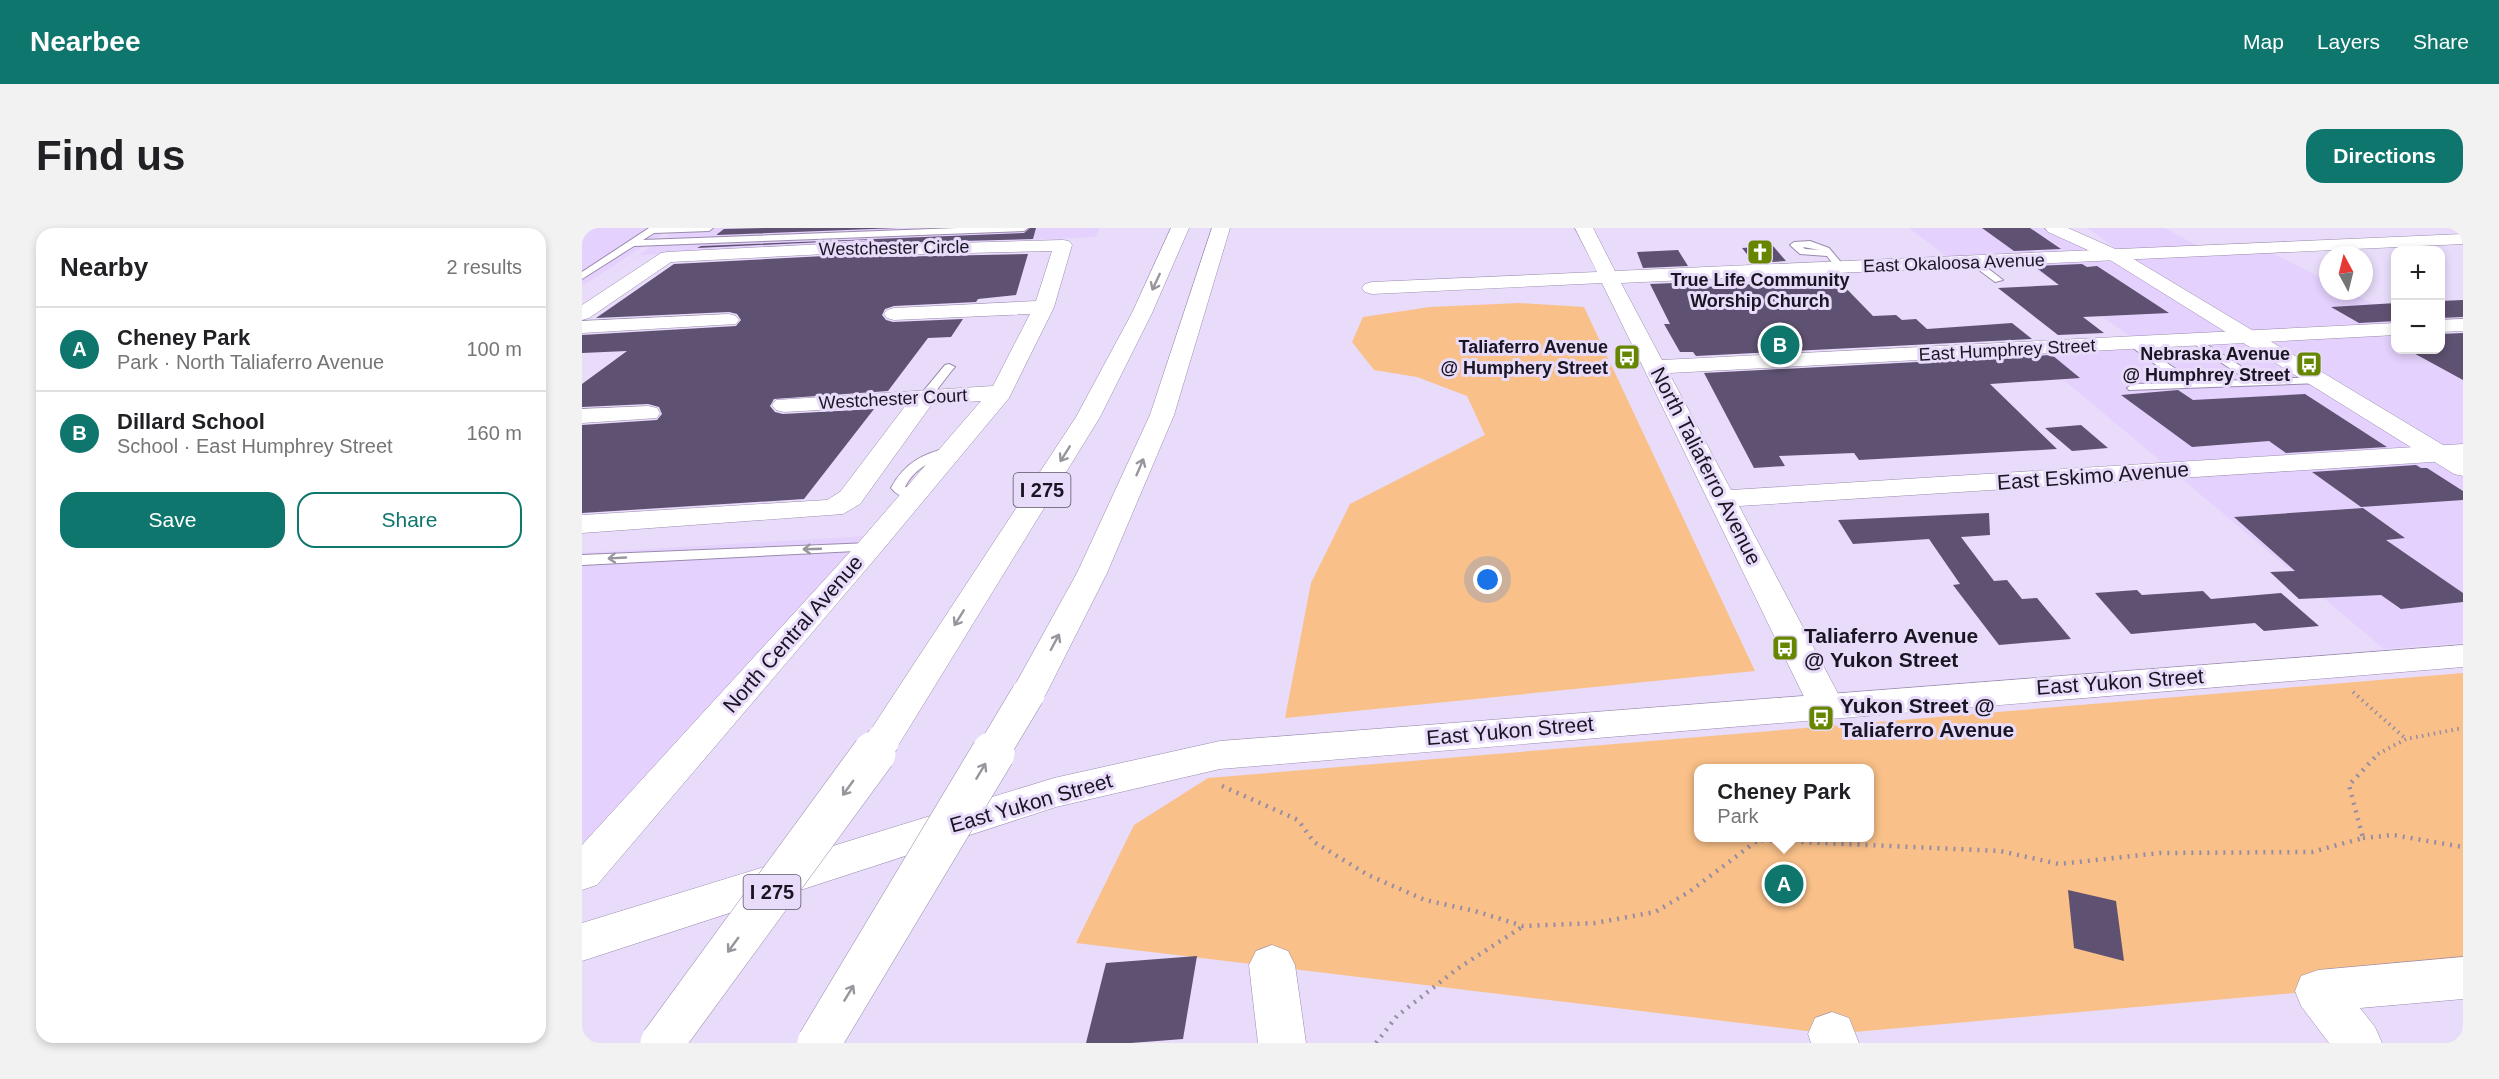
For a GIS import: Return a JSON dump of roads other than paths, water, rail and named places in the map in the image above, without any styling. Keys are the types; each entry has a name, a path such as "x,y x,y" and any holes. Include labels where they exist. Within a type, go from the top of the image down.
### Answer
{"main road":[{"name":"I 275","path":"662,1043 883,740 1088,417 1142,313 1180,228"},
{"path":"819,1043 1028,694 1092,573 1162,415 1221,228"},
{"name":"North Taliaferro Avenue","path":"1584,228 1826,705"},
{"path":"2054,228 2116,256 2320,380 2456,458"},
{"path":"2080,228 2116,256"},
{"path":"2412,228 2463,249"},
{"name":"East Okaloosa Avenue","path":"1372,288 1609,277 1834,260 1974,262 2463,240"},
{"name":"Westchester Circle","path":"582,314 667,257 864,248 902,250 1059,243 1063,245 1044,307 1001,393"},
{"path":"894,314 1044,307"},
{"path":"582,327 729,320"},
{"path":"2445,326 2463,325"},
{"name":"East Humphrey Street","path":"1655,368 2391,329"},
{"name":"Westchester Court","path":"784,405 1001,393"},
{"name":"North Central Avenue","path":"582,873 870,547 1001,393"},
{"path":"582,524 832,508 850,498 925,398"},
{"path":"582,416 648,413"},
{"name":"East Eskimo Avenue","path":"1722,498 2456,458"},
{"name":"East Yukon Street","path":"582,942 1054,794 1220,754 2463,656"},
{"path":"1272,965 1282,1043"},
{"path":"2358,1043 2318,991 2463,978"}],"lane":[{"path":"582,276 654,229 709,228"},
{"path":"632,243 1024,228"},
{"path":"1974,262 1998,280"},
{"path":"2195,340 2259,382"},
{"path":"2133,343 2192,386"},
{"path":"925,398 949,367"},
{"path":"2133,388 2320,380"},
{"path":"582,560 870,547"}],"place":[{"name":"True Life Community Worship Church","path":"1760,252"},
{"name":"Dillard School","path":"1780,345"},
{"name":"Taliaferro Avenue @ Humphery Street","path":"1627,357"},
{"name":"Nebraska Avenue @ Humphrey Street","path":"2309,364"},
{"name":"Taliaferro Avenue @ Yukon Street","path":"1785,648"},
{"name":"Yukon Street @ Taliaferro Avenue","path":"1821,718"},
{"name":"Cheney Park","path":"1784,884"}]}
